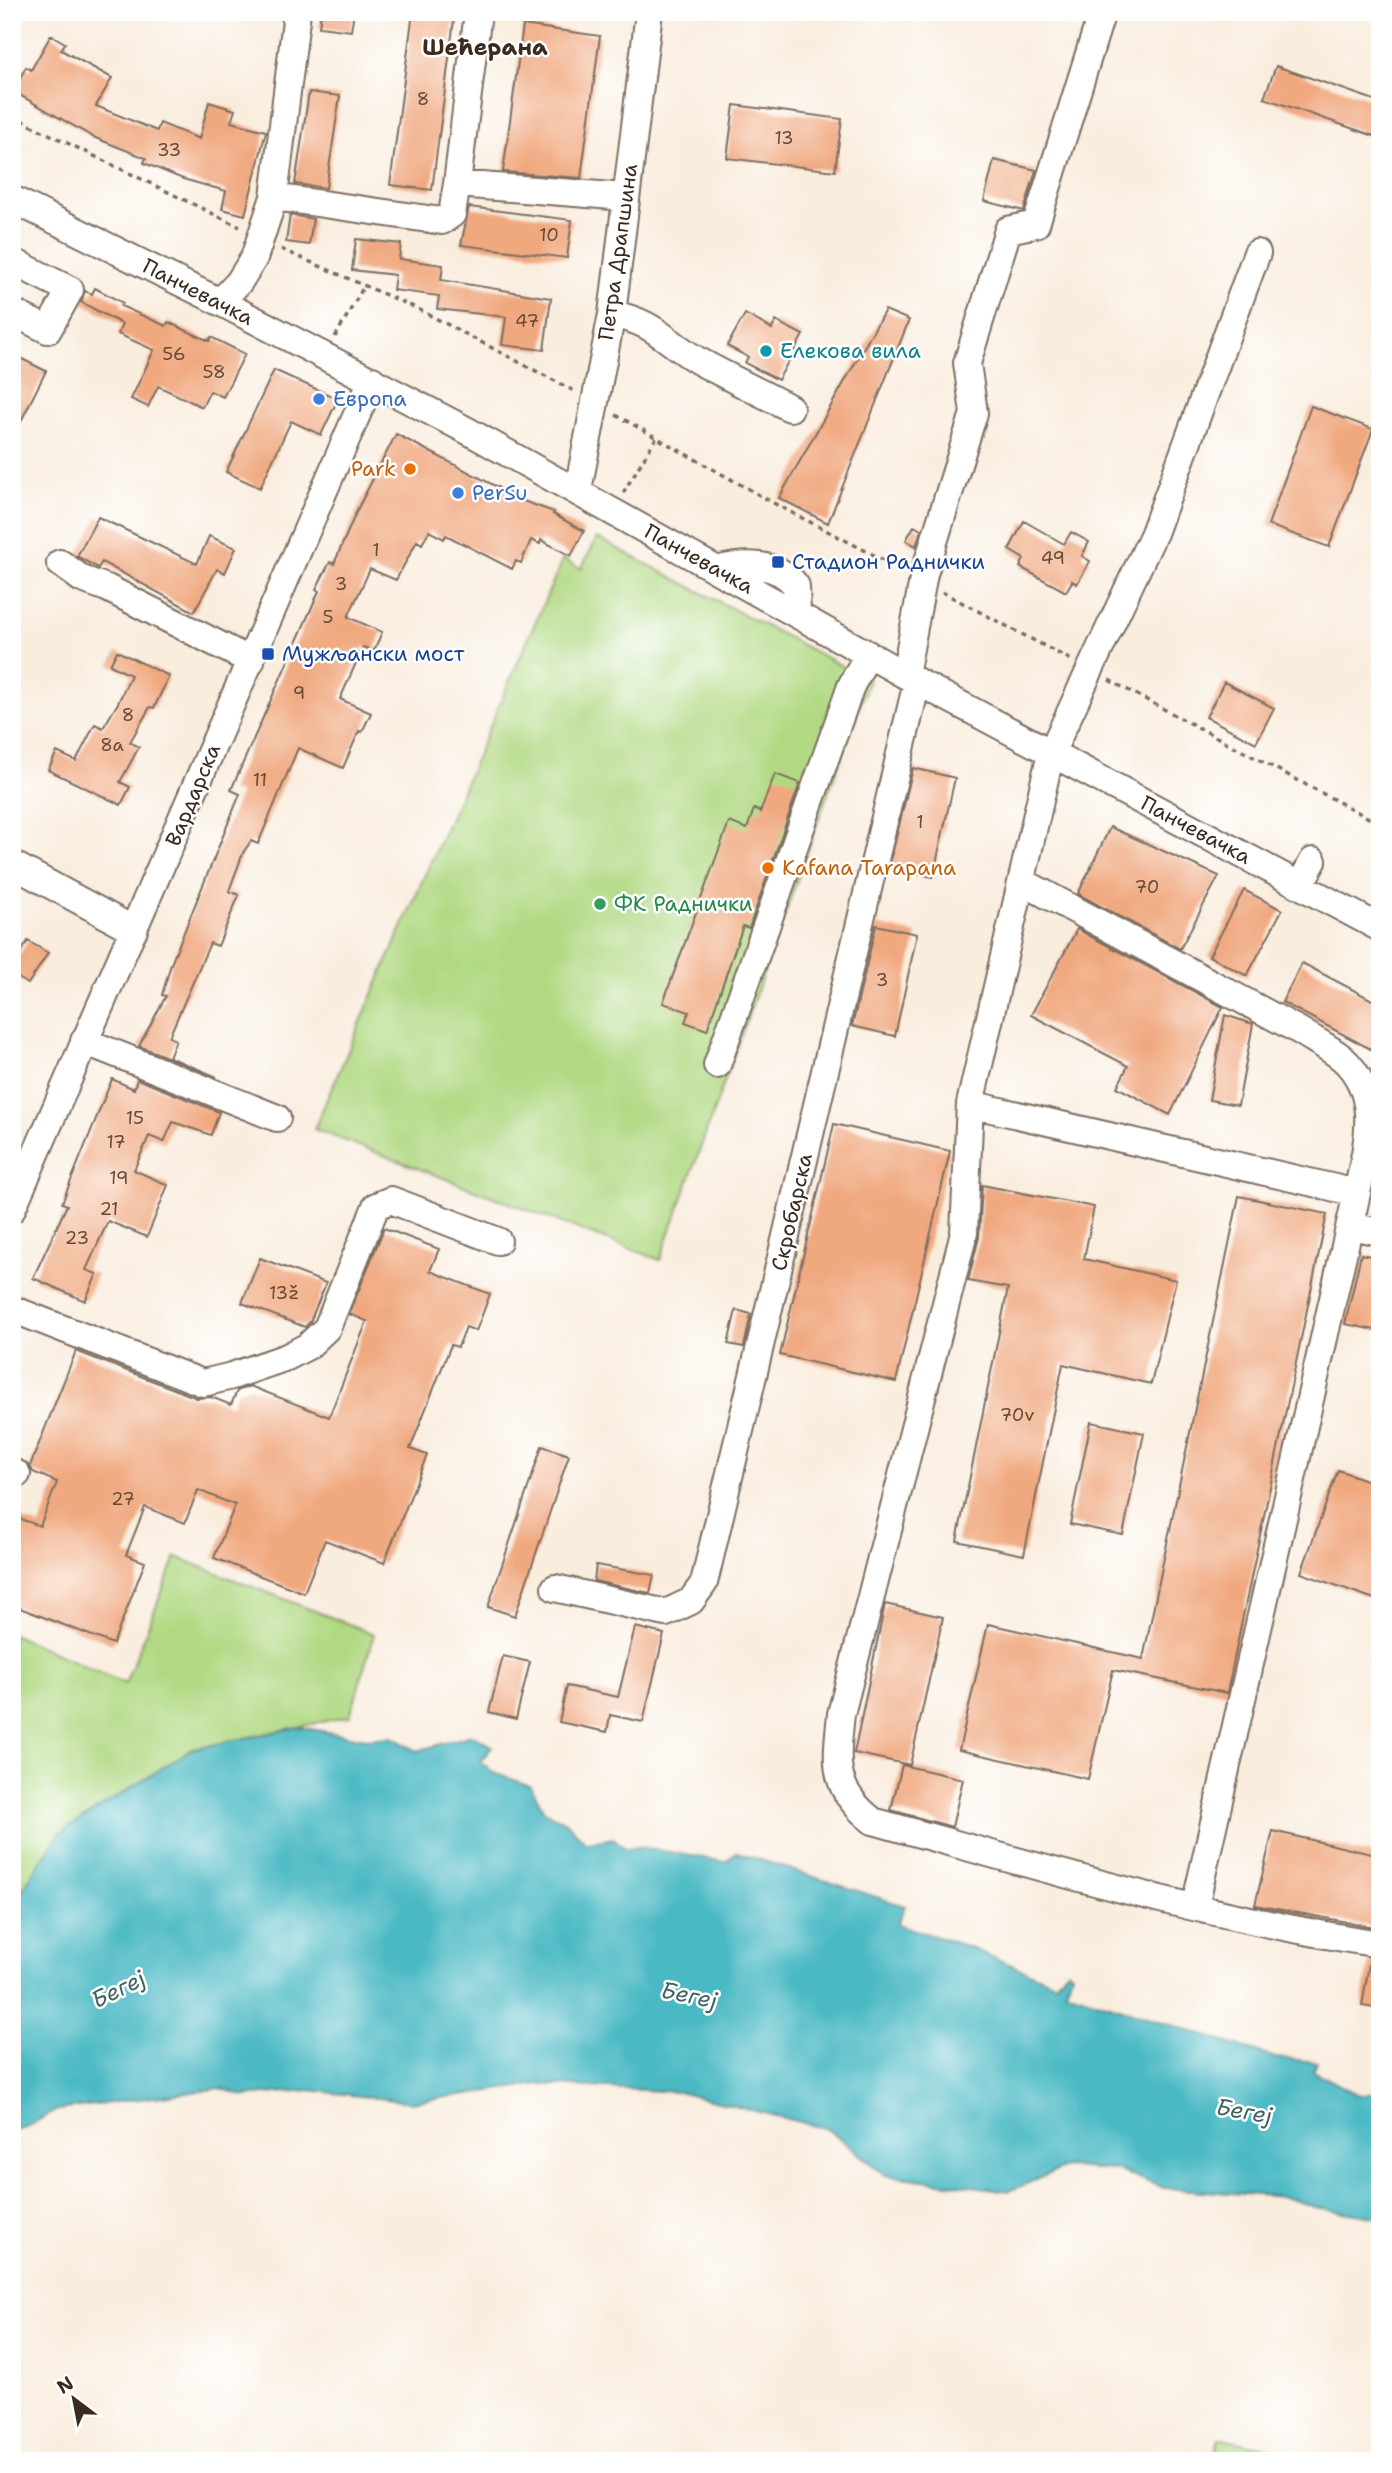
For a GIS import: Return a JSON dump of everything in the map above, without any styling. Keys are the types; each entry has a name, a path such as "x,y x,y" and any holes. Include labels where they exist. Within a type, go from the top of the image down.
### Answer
{"street":[{"path":"220,302 239,282 254,258 274,197 296,12"},
{"path":"274,197 449,219 457,184 478,12"},
{"name":"Петра Драпшина","path":"578,490 612,314 649,12"},
{"name":"Скробарска","path":"555,1588 666,1614 691,1601 704,1583 911,678 922,581 974,414 967,363 1008,230 1036,224 1102,12"},
{"path":"457,184 626,197"},
{"name":"Панчевачка","path":"12,199 372,380 578,490 911,678 1380,928"},
{"path":"1257,253 1154,533 1051,753 970,1104 964,1233 841,1714 836,1760 841,1786 853,1805 873,1821 1040,1867 1298,1931 1380,1944"},
{"path":"12,261 71,290 48,330 12,312"},
{"path":"612,314 636,319 653,327 695,359 790,408"},
{"name":"Вардарска","path":"12,1209 372,380"},
{"path":"60,563 82,579 107,588 251,661"},
{"path":"717,1065 851,686 868,654"},
{"path":"1300,885 1313,861"},
{"path":"12,864 134,930"},
{"path":"1023,881 1380,1077"},
{"path":"83,1041 277,1118"},
{"path":"1195,1906 1350,1226 1368,1134 1368,1103 1360,1081 1343,1059"},
{"path":"970,1104 1357,1194"},
{"path":"12,1309 203,1383 287,1357 308,1346 327,1328 376,1206 382,1202 391,1200 498,1241"},
{"path":"1350,1226 1380,1232"}],"path":[{"path":"12,116 260,237"},
{"path":"325,356 364,286"},
{"path":"613,510 656,438"},
{"path":"922,581 1380,824"}],"green space":[{"name":"ФК Раднички","path":"597,538 869,680 660,1260 314,1129 563,559 581,569"},
{"path":"176,1557 374,1634 350,1716 192,1749 60,1833 12,1905 12,1634 125,1684"},
{"path":"1219,2438 1322,2461 1214,2461"}],"water":[{"name":"Бегеј","path":"299,1727 366,1739 392,1737 417,1751 471,1735 492,1746 481,1761 492,1772 531,1786 544,1811 567,1823 586,1843 613,1838 625,1848 641,1847 726,1862 736,1852 905,1906 897,1924 968,1947 1055,1983 1068,1970 1072,1973 1066,1991 1275,2058 1317,2062 1313,2071 1358,2095 1378,2092 1380,2095 1380,2218 1315,2207 1284,2197 1164,2188 1117,2170 1065,2167 1010,2191 885,2175 828,2129 678,2092 539,2084 411,2102 309,2090 244,2096 221,2088 57,2110 26,2127 12,2130 12,1905 60,1833 192,1749"}],"building":[{"path":"321,12 354,12 351,31 319,27"},
{"path":"413,12 455,12 432,190 390,185"},
{"path":"523,25 600,36 581,178 503,172"},
{"path":"51,35 65,43 61,50 112,78 96,106 157,131 160,123 199,139 209,102 235,110 231,122 266,131 245,215 222,209 226,191 183,179 144,163 146,158 93,137 13,91 26,67 31,70"},
{"path":"1276,66 1380,102 1380,138 1264,98"},
{"path":"309,92 340,96 326,188 295,184"},
{"path":"734,105 842,119 835,171 727,158"},
{"path":"994,160 1036,170 1024,211 984,201"},
{"path":"469,207 572,220 567,258 461,245"},
{"path":"290,215 313,219 309,245 286,242"},
{"path":"356,239 401,244 399,259 443,265 441,280 551,298 544,350 502,345 506,317 437,309 439,296 393,290 395,275 352,270"},
{"path":"95,288 123,303 121,306 166,326 168,322 209,341 211,337 245,354 223,397 210,391 202,407 158,386 148,407 131,399 154,350 118,334 122,324 81,302 85,291 92,294"},
{"path":"885,310 909,320 828,523 779,498"},
{"name":"Елекова вила","path":"745,314 772,329 776,321 803,335 778,380 745,363 748,357 727,346"},
{"path":"12,354 46,371 12,439"},
{"path":"274,370 338,399 321,435 291,421 260,488 226,472"},
{"path":"1311,406 1373,429 1329,547 1268,525"},
{"path":"396,434 526,502 554,512 553,514 584,531 571,556 541,540 540,544 531,540 521,563 516,561 512,569 446,535 444,539 429,531 422,544 417,541 396,580 370,569 348,617 382,632 374,651 363,647 340,699 371,713 362,732 359,731 343,768 298,748 258,844 251,841 243,853 229,891 239,895 218,946 210,943 169,1037 176,1040 169,1057 217,1077 139,1046 166,996 162,995 171,964 240,794 231,790 319,591 316,589 330,562 334,564 357,510"},
{"path":"98,517 197,564 209,536 236,548 225,573 217,569 194,612 102,562 98,568 77,556"},
{"path":"1024,521 1064,544 1071,532 1089,542 1082,556 1090,561 1077,584 1072,581 1066,592 1020,567 1024,559 1009,550"},
{"path":"914,526 921,530 916,546 906,540"},
{"path":"117,651 169,676 154,708 150,707 130,742 139,747 120,782 130,787 121,805 48,770 57,752 76,761 95,724 103,728 118,703 131,675 110,665"},
{"path":"1224,682 1274,708 1256,743 1206,717"},
{"path":"913,768 955,778 933,877 889,867"},
{"path":"775,774 800,783 749,928 743,926 707,1030 685,1022 689,1012 663,1003 729,822 747,829 754,809 760,812"},
{"path":"1110,827 1219,876 1180,949 1078,894"},
{"path":"1244,890 1282,910 1247,976 1209,956"},
{"path":"876,925 917,934 895,1036 852,1026"},
{"path":"1077,929 1223,1007 1170,1115 1117,1087 1128,1066 1031,1015"},
{"path":"28,941 48,953 28,984 12,974 12,966"},
{"path":"1302,963 1380,1004 1380,1054 1282,1002"},
{"path":"1225,1015 1253,1024 1238,1105 1209,1100"},
{"path":"112,1079 134,1089 137,1079 219,1112 211,1135 173,1122 164,1142 149,1136 134,1170 168,1185 147,1237 108,1221 86,1270 97,1274 85,1301 33,1278 67,1205 62,1203"},
{"path":"834,1124 950,1151 896,1382 780,1355"},
{"path":"982,1185 1094,1207 1084,1259 1176,1280 1151,1384 1063,1364 1024,1555 957,1541 1008,1288 968,1281 979,1237"},
{"path":"1239,1196 1327,1214 1227,1693 1113,1670 1088,1779 959,1750 988,1624 1143,1659"},
{"path":"384,1228 439,1249 430,1271 490,1294 476,1331 466,1327 458,1347 451,1345 410,1449 427,1455 384,1563 325,1540 304,1593 214,1558 235,1505 198,1490 185,1523 145,1507 126,1555 145,1562 113,1644 12,1605 12,1516 40,1526 57,1482 33,1472 30,1466 76,1351 197,1398 211,1397 231,1405 237,1391 250,1386 329,1417 367,1321 349,1314"},
{"path":"1361,1254 1380,1258 1380,1331 1345,1324"},
{"path":"260,1258 326,1283 310,1322 305,1327 242,1303"},
{"path":"736,1310 751,1314 744,1347 728,1344"},
{"path":"1091,1422 1144,1433 1123,1535 1070,1524"},
{"path":"542,1446 569,1455 515,1616 488,1607"},
{"path":"1338,1470 1380,1485 1380,1601 1301,1573"},
{"path":"596,1565 654,1575 650,1593 594,1581"},
{"path":"885,1604 943,1617 910,1765 854,1753"},
{"path":"635,1627 664,1634 643,1722 610,1715 607,1732 559,1722 567,1686 618,1697"},
{"path":"503,1656 530,1662 516,1719 489,1712"},
{"path":"902,1765 963,1779 952,1827 891,1810"},
{"path":"1273,1831 1380,1856 1380,1902 1374,1927 1255,1905"},
{"path":"1370,1958 1380,1959 1380,2009 1362,2006"}],"place":[{"name":"Елекова вила","path":"766,351"},
{"name":"Европа","path":"319,399"},
{"name":"Park","path":"410,469"},
{"name":"PerSu","path":"458,493"},
{"name":"Стадион Раднички","path":"778,562"},
{"name":"Мужљански мост","path":"268,654"},
{"name":"Kafana Tarapana","path":"768,868"},
{"name":"ФК Раднички","path":"600,904"}],"district":[{"name":"Шећерана","path":"485,47"}]}
